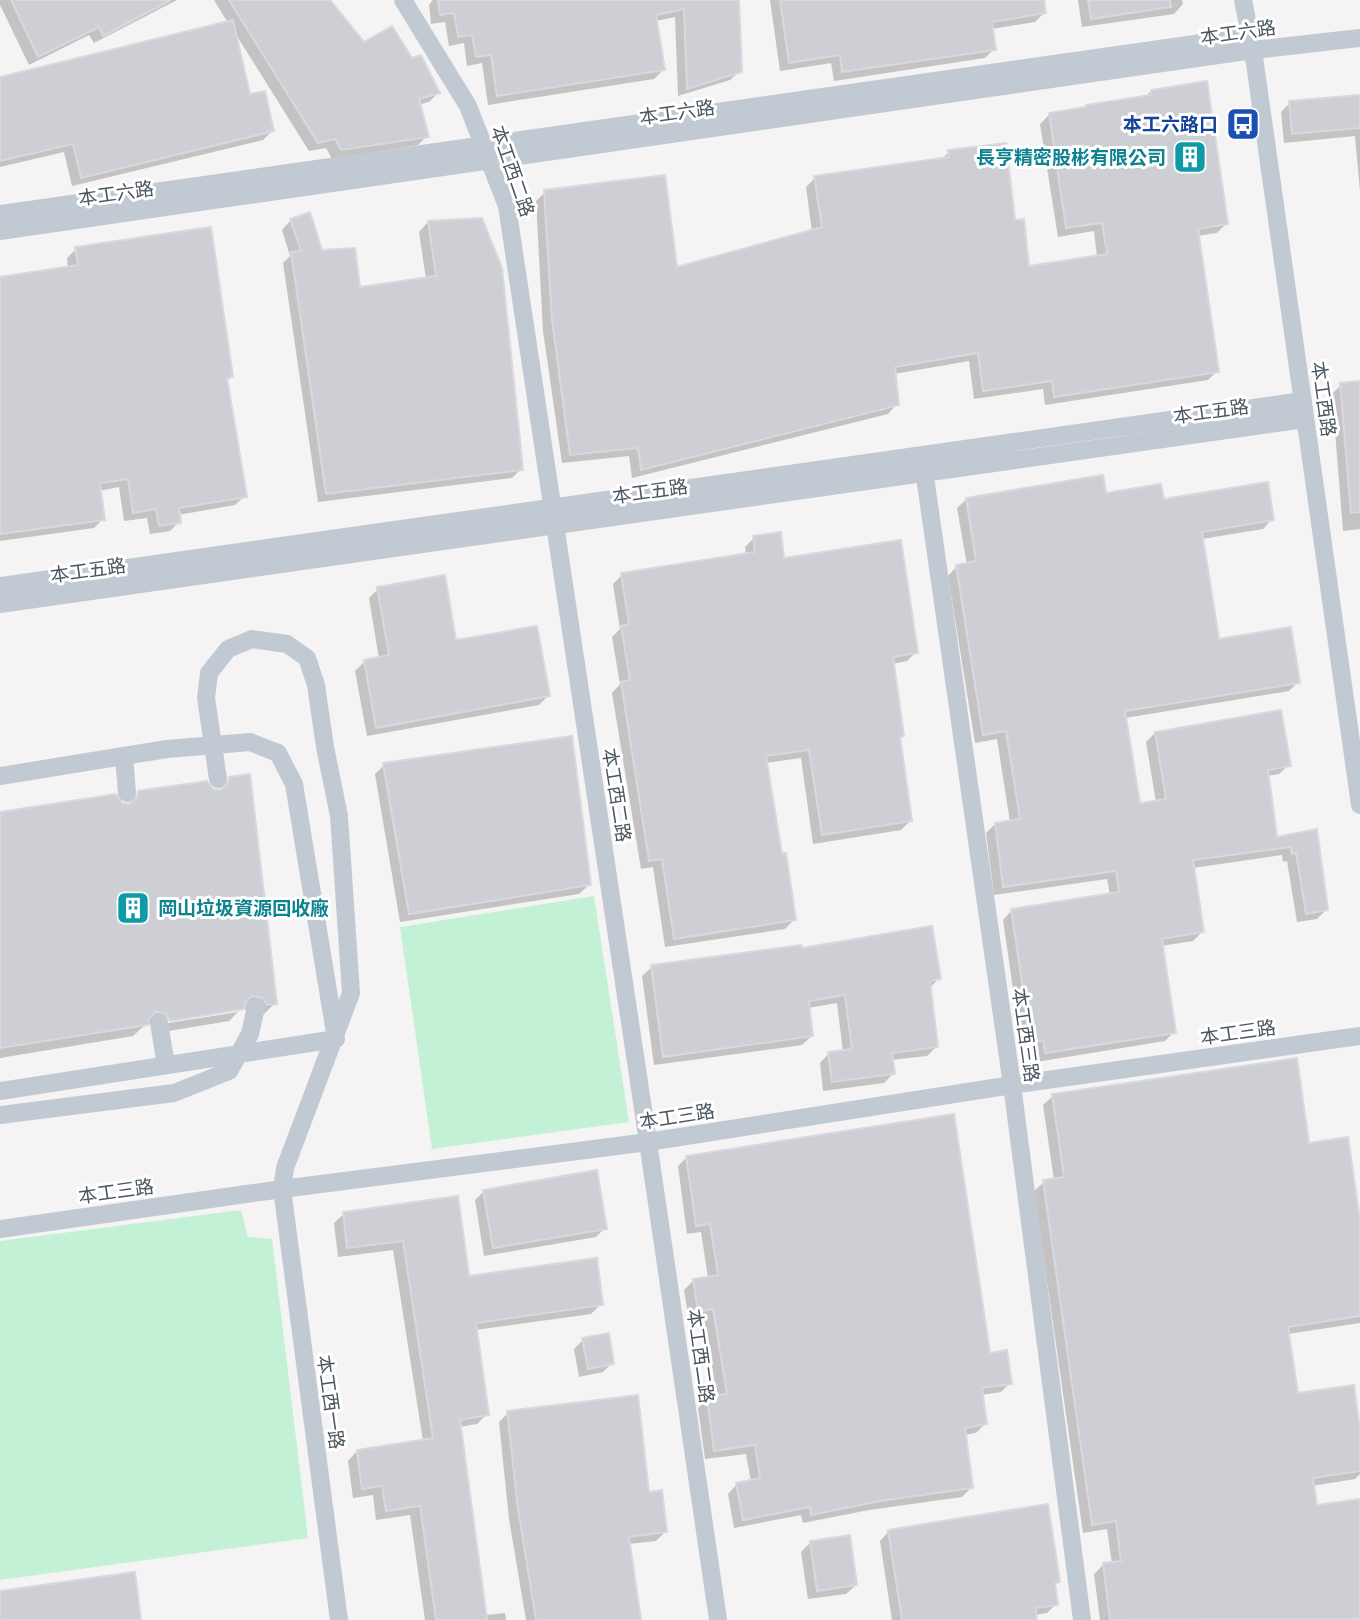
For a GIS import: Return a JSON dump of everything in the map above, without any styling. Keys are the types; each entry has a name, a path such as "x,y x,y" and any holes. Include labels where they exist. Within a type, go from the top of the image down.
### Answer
{"street":[{"name":"本工西二路","path":"403,0 468,106 507,206 649,1142 718,1620"},
{"name":"本工西路","path":"1243,0 1252,43 1360,805"},
{"name":"本工六路","path":"0,214 486,152 1252,43 1360,37"},
{"name":"本工六路","path":"0,231 486,152"},
{"name":"本工五路","path":"0,586 554,516 1304,410"},
{"name":"本工西三路","path":"923,465 1013,1086 1083,1620"},
{"name":"本工五路","path":"0,604 554,516"},
{"path":"218,779 206,698 209,673 228,649 252,639 287,644 307,658 316,685 339,816 351,993 336,1039 285,1168 282,1189"},
{"path":"0,776 167,749 250,742 278,753 294,784 336,1039"},
{"path":"124,756 127,793"},
{"path":"0,1115 174,1093 229,1071 250,1034 256,1007"},
{"path":"159,1023 166,1065"},
{"name":"本工三路","path":"0,1229 282,1189 649,1142 1360,1036"},
{"path":"0,1091 336,1039"},
{"name":"本工西一路","path":"282,1189 339,1620"}],"green space":[{"path":"594,896 629,1122 432,1149 400,927"},
{"path":"241,1210 248,1237 272,1239 308,1538 0,1580 0,1241"}],"building":[{"path":"11,0 171,0 103,36 99,27 38,57"},
{"path":"229,0 330,0 364,42 392,26 412,58 421,55 440,93 419,99 429,137 341,150 335,139 318,143"},
{"path":"438,0 739,0 742,72 687,89 684,9 656,15 665,70 497,96 491,55 476,57 472,35 458,37 454,13 440,15"},
{"path":"780,0 1044,0 1046,13 992,22 996,50 842,72 840,55 789,63"},
{"path":"1088,0 1170,0 1171,7 1091,19"},
{"path":"233,20 250,94 265,91 274,131 81,178 73,144 0,161 0,77"},
{"path":"1207,81 1228,224 1198,229 1219,372 1054,397 1052,381 983,391 978,353 895,367 899,405 641,470 638,448 570,455 552,321 544,190 665,175 677,267 822,227 814,176 949,157 948,150 1006,143 1015,220 1024,219 1029,266 1107,254 1102,223 1066,228 1049,113 1151,95 1151,90"},
{"path":"1360,95 1360,128 1292,134 1289,101"},
{"path":"310,212 322,250 355,248 360,287 436,276 428,221 482,218 502,268 523,470 326,494 291,252 301,251 290,219"},
{"path":"211,227 233,377 227,378 247,497 179,508 181,523 159,526 156,509 133,513 128,479 100,483 105,520 0,534 0,277 78,265 75,247"},
{"path":"1360,381 1360,512 1351,513 1340,383"},
{"path":"1103,475 1106,493 1161,484 1164,499 1268,482 1274,520 1202,532 1219,639 1291,627 1300,683 1125,711 1140,803 1166,799 1155,732 1281,710 1291,766 1268,770 1277,837 1317,829 1328,910 1306,914 1296,853 1292,854 1291,847 1193,860 1204,932 1162,939 1176,1033 1045,1053 1043,1040 1031,1042 1011,909 1119,892 1116,871 1003,887 995,823 1020,819 1006,731 983,735 956,565 976,561 966,498"},
{"path":"781,532 784,558 901,540 918,653 893,657 904,736 900,737 912,821 822,835 809,750 766,756 782,854 786,853 796,920 674,939 662,859 649,861 621,682 630,680 621,626 629,624 621,573 755,552 753,536"},
{"path":"445,575 456,640 537,626 550,696 376,728 364,660 389,655 377,587"},
{"path":"572,736 591,885 409,914 383,763"},
{"name":"岡山垃圾資源回收廠","path":"250,774 277,1004 267,1005 263,998 253,996 247,1000 244,1009 170,1021 164,1013 156,1012 149,1018 148,1025 0,1048 0,812 116,794 122,803 129,804 137,798 138,791 207,781 213,789 220,790 228,784 229,777"},
{"path":"932,926 941,979 930,981 938,1047 892,1053 895,1074 832,1082 828,1052 852,1049 845,995 809,1001 813,1036 663,1057 651,965 801,945 802,948"},
{"path":"1297,1058 1309,1143 1348,1137 1360,1220 1360,1316 1288,1327 1298,1393 1354,1385 1360,1430 1360,1471 1313,1478 1317,1505 1360,1499 1360,1619 1110,1620 1103,1563 1121,1561 1116,1521 1092,1525 1043,1180 1064,1177 1052,1094"},
{"path":"954,1114 990,1353 1007,1350 1012,1384 982,1388 987,1424 965,1428 973,1488 880,1501 811,1515 810,1507 743,1520 736,1483 760,1478 755,1445 714,1451 707,1397 727,1394 713,1309 698,1312 693,1279 718,1275 710,1224 696,1226 686,1156"},
{"path":"597,1170 607,1229 493,1248 483,1190"},
{"path":"458,1196 469,1276 597,1258 603,1305 476,1323 489,1415 460,1420 487,1620 436,1620 420,1506 386,1511 382,1486 362,1489 357,1450 433,1438 403,1241 347,1248 343,1212"},
{"path":"609,1333 614,1364 588,1369 582,1338"},
{"path":"638,1395 649,1492 662,1490 667,1532 629,1537 641,1620 536,1620 518,1509 507,1411"},
{"path":"1048,1504 1060,1582 1055,1583 1058,1605 1036,1608 1037,1620 902,1620 888,1530"},
{"path":"850,1535 857,1585 817,1591 810,1541"},
{"path":"135,1572 141,1620 0,1620 0,1591"}],"place":[{"name":"本工六路口","path":"1243,124"},
{"name":"長亨精密股彬有限公司","path":"1190,157"},
{"name":"岡山垃圾資源回收廠","path":"133,908"}]}
